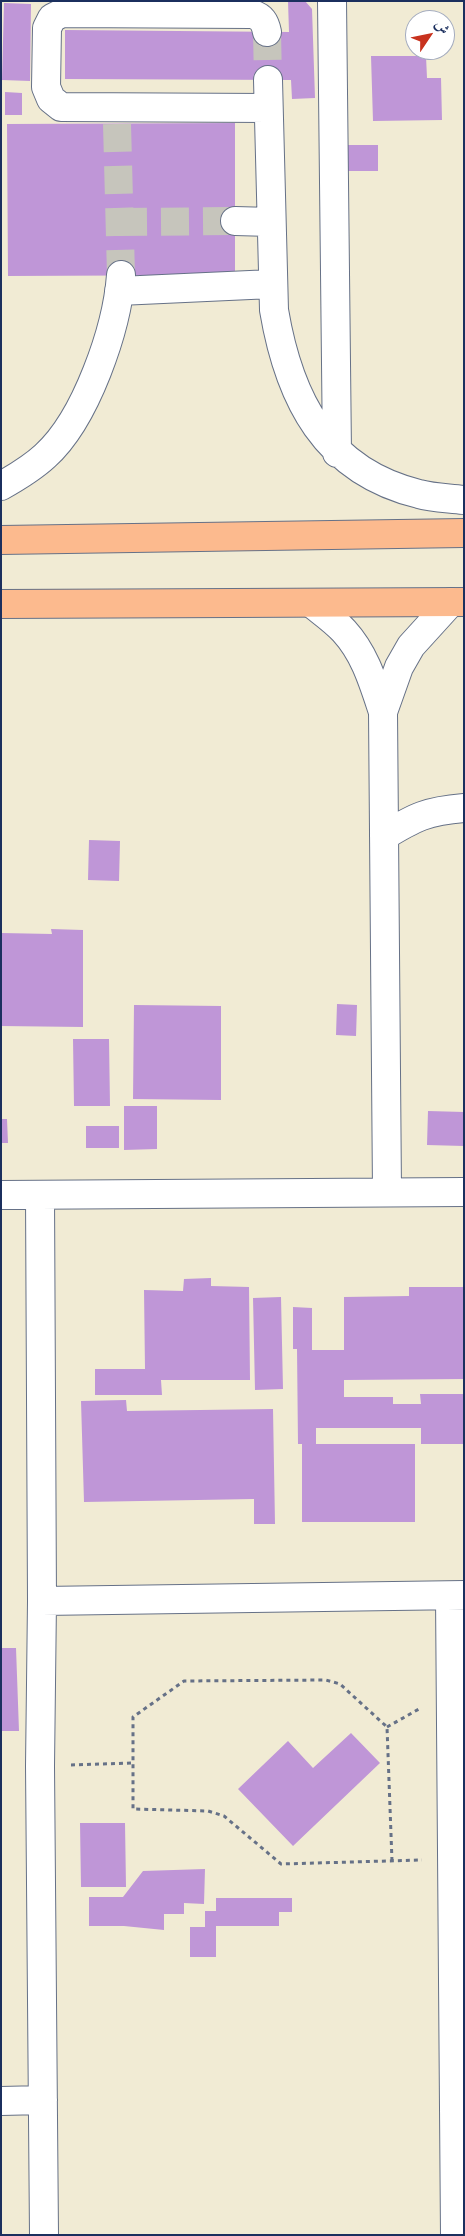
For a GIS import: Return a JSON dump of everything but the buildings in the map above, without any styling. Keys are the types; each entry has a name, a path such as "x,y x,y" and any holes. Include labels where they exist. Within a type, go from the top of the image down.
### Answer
{"main road":[{"path":"1,540 464,533"},
{"path":"1,604 457,602"}],"street":[{"path":"332,1 337,453"},
{"path":"267,32 265,23 252,14 62,13 52,18 46,28 46,87 51,99 61,107 116,115 268,108"},
{"path":"268,80 272,284 278,336 294,387 320,433 337,453 361,471 388,484 420,494 464,500"},
{"path":"235,221 271,222"},
{"path":"1,486 24,473 46,456 65,434 75,417 93,379 108,339 120,283 272,284"},
{"path":"383,712 396,673 411,646 457,602"},
{"path":"312,603 343,630 360,654 367,666 383,712 387,1192"},
{"path":"384,836 423,814 438,810 464,808"},
{"path":"1,1195 464,1192"},
{"path":"40,1195 42,1601 40,1766 44,2235"},
{"path":"42,1601 457,1596 452,1859 456,2235"},
{"path":"1,2101 43,2100"}],"path":[{"path":"392,1861 387,1727 340,1684 326,1680 184,1681 133,1717 134,1809 208,1811 224,1816 281,1864 392,1861 452,1859"},
{"path":"40,1766 132,1763"}],"tunnel":[{"path":"267,32 268,80"},
{"path":"117,124 121,275"},
{"path":"119,222 235,221"}]}
